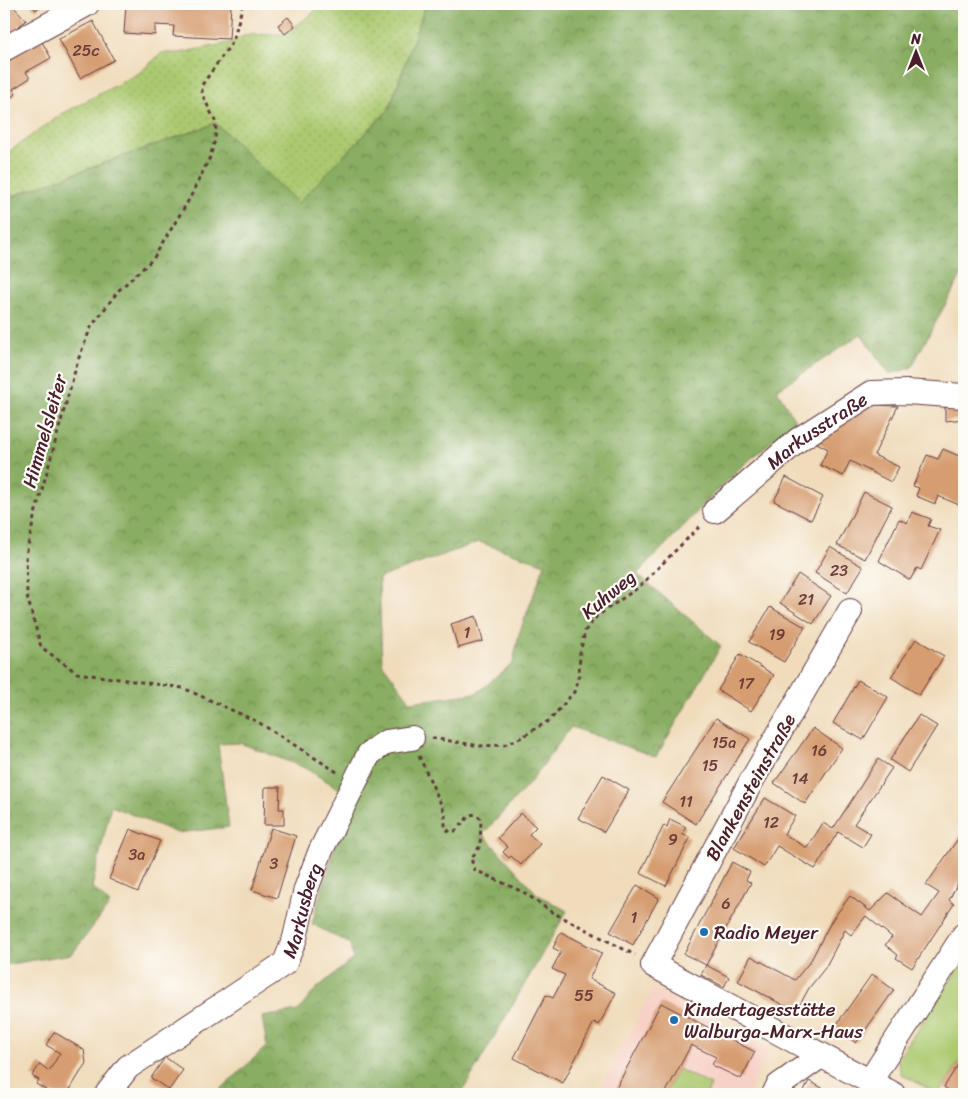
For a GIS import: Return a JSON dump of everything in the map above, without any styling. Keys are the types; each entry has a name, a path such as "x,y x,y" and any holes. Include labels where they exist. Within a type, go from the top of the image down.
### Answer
{"street":[{"path":"4,49 87,4"},
{"name":"Markusstraße","path":"715,511 798,440 871,393 906,392 964,396"},
{"name":"Blankensteinstraße","path":"653,965 752,780 850,610"},
{"name":"Markusberg","path":"106,1094 128,1067 285,963 295,938 306,889 321,850 369,754 386,742 412,738"},
{"path":"870,1081 964,935"},
{"path":"653,965 893,1094"},
{"path":"774,1094 778,1086 822,1055"}],"path":[{"name":"Himmelsleiter","path":"242,4 234,41 202,85 202,94 216,123 215,140 210,157 190,198 153,259 119,290 90,328 78,360 26,555 27,596 41,647 77,673 183,688 258,722 354,783"},
{"name":"Kuhweg","path":"412,738 438,738 480,746 504,745 550,720 574,692 579,675 580,653 585,632 597,616 640,587 715,511"},
{"path":"412,738 445,813 445,828 450,832 455,831 470,814 476,814 481,819 480,846 471,859 475,870 525,893 550,911 653,965"}],"shaded area":[{"name":"Kindertagesstätte Walburga-Marx-Haus","path":"653,989 769,1051 748,1094 597,1094"}],"green space":[{"path":"321,4 426,4 389,109 297,204 216,123 4,199 4,155 62,114 139,73 162,53 180,53 229,43 246,35 285,34 313,13"},
{"path":"426,4 964,4 964,270 911,368 889,374 861,334 777,390 801,430 785,430 739,469 637,574 721,646 656,757 571,727 529,784 483,834 537,894 567,911 461,1094 216,1094 267,1046 262,1017 298,1011 317,988 353,959 350,944 312,924 350,795 303,767 240,743 218,744 229,827 177,833 111,806 92,887 110,904 72,954 4,965 4,199 216,123 298,203 389,109","holes":["479,542 545,564 519,634 513,663 477,693 411,702 382,663 379,578"]},
{"path":"964,960 964,1055 938,1094 901,1074 898,1063 899,1057"},
{"path":"678,1069 711,1085 707,1094 665,1094"}],"building":[{"path":"4,4 11,4 26,20 4,39"},
{"path":"30,4 42,4 36,10"},
{"path":"126,4 231,4 229,39 173,36 174,26 155,25 155,35 124,33"},
{"path":"288,17 295,26 285,34 278,25"},
{"path":"93,21 114,60 80,78 59,39"},
{"path":"41,40 51,58 26,72 30,78 13,89 16,94 7,100 4,94 4,62"},
{"path":"870,405 898,406 874,455 899,467 891,482 850,461 843,476 820,465 828,449 815,442"},
{"path":"964,405 964,419 945,421 945,406"},
{"path":"943,449 964,458 964,507 938,496 935,504 916,496 919,488 913,486 927,455 938,459"},
{"path":"786,477 823,497 811,520 774,501"},
{"path":"864,492 892,506 865,559 837,545"},
{"path":"912,512 931,519 928,526 940,530 921,570 917,568 910,580 879,561 899,519 907,523"},
{"path":"830,547 863,567 847,593 815,573"},
{"path":"798,574 831,596 813,624 780,603"},
{"path":"770,607 805,627 784,662 749,642"},
{"path":"476,616 483,641 458,648 451,624"},
{"path":"916,639 944,656 919,695 891,677"},
{"path":"740,654 774,675 751,711 718,690"},
{"path":"858,680 888,697 863,740 833,723"},
{"path":"919,715 937,726 908,772 890,760"},
{"path":"716,718 750,739 696,824 662,802"},
{"path":"813,728 842,748 805,804 774,783"},
{"path":"878,759 892,768 854,824 871,834 863,847 838,832 815,869 777,846 764,867 734,848 765,798 795,816 784,834 807,848 823,823 833,829"},
{"path":"603,775 629,790 604,832 578,818"},
{"path":"265,787 280,787 279,809 284,809 284,825 264,825"},
{"path":"521,813 536,827 529,834 540,844 521,865 503,852 508,847 498,838"},
{"path":"670,819 686,827 682,834 690,838 666,886 640,873 664,825 667,827"},
{"path":"271,828 296,836 277,898 252,890"},
{"path":"130,829 160,841 138,892 109,879"},
{"path":"964,830 964,885 963,887 958,883 949,900 954,904 912,968 896,958 898,955 885,945 892,937 866,916 851,935 845,930 825,968 809,988 796,1012 738,981 751,956 795,980 811,960 832,920 850,896 870,911 888,893 922,917 939,893 926,885"},
{"path":"732,862 750,872 746,880 751,883 706,965 684,954"},
{"path":"637,885 659,898 633,945 610,932"},
{"path":"561,932 602,953 589,979 616,993 599,1025 594,1022 563,1083 514,1058 546,995 553,998 565,975 552,969 561,952 553,948"},
{"path":"706,965 729,977 724,987 701,975"},
{"path":"872,974 894,990 856,1043 834,1028"},
{"path":"661,1003 755,1052 741,1079 712,1065 716,1057 691,1045 665,1094 613,1094"},
{"path":"54,1032 84,1050 86,1063 69,1091 74,1094 42,1094 46,1090 36,1084 39,1080 32,1076 40,1064 49,1071 60,1053 46,1045"},
{"path":"964,1055 964,1094 954,1094 944,1087"},
{"path":"165,1057 183,1070 169,1090 151,1078"},
{"path":"809,1081 834,1094 802,1094"}],"place":[{"name":"Radio Meyer","path":"704,932"},
{"name":"Kindertagesstätte Walburga-Marx-Haus","path":"674,1020"}]}
